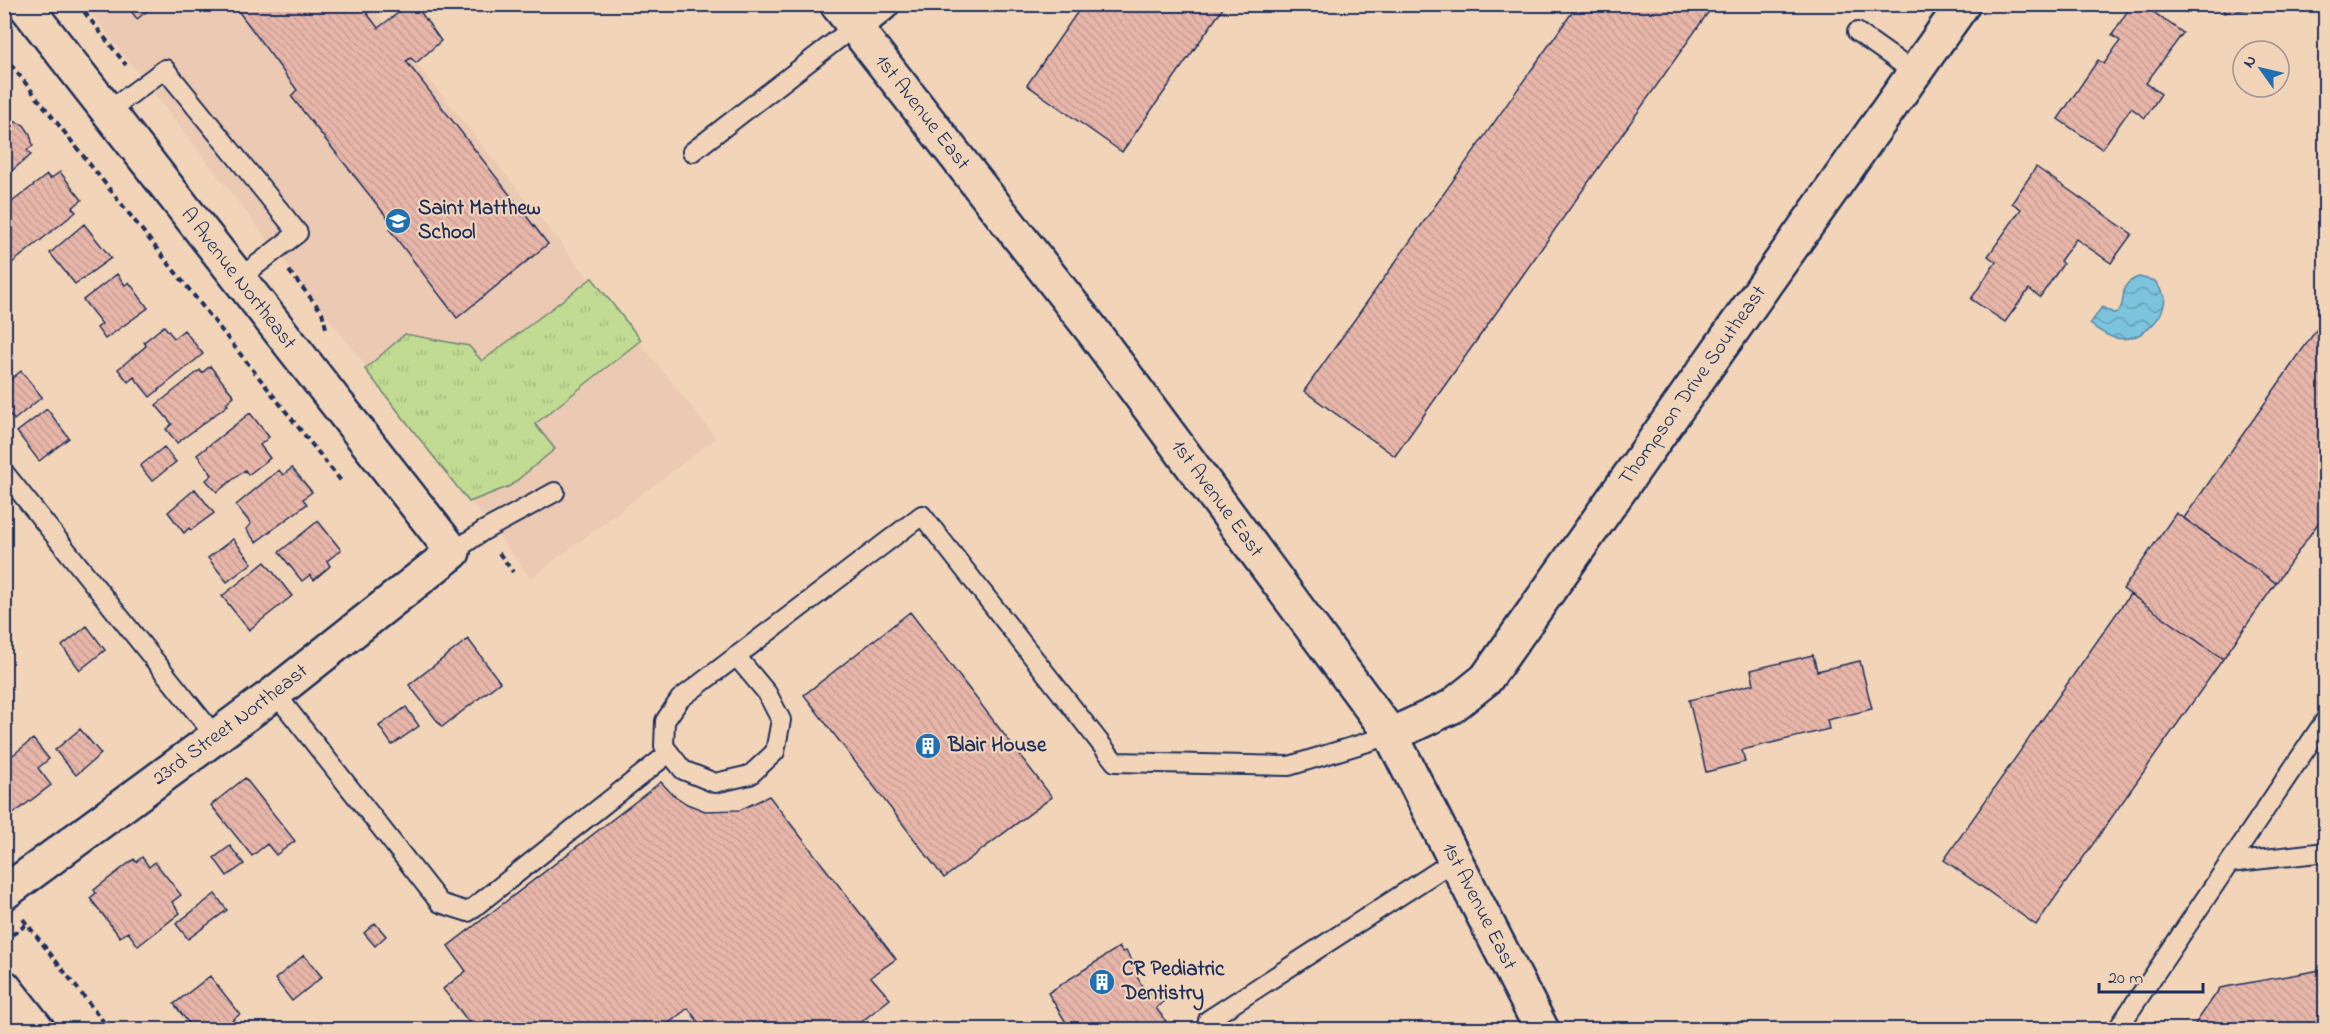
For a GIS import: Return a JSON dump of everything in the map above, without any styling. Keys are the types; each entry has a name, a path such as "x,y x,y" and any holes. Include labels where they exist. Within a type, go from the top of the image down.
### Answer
{"street":[{"name":"A Avenue Northeast","path":"24,4 237,280 453,552"},
{"path":"846,15 882,4"},
{"name":"Thompson Drive Southeast","path":"1391,735 1451,707 1486,679 1963,4"},
{"name":"1st Avenue East","path":"846,15 1092,330 1391,735 1542,1029"},
{"name":"23rd Street Northeast","path":"13,904 215,736 275,693 453,552"},
{"path":"4,987 38,1029"}],"lane":[{"path":"692,152 846,15"},
{"path":"1857,32 1915,73"},
{"path":"107,112 165,69 298,233 237,280"},
{"path":"4,472 215,736"},
{"path":"453,552 483,531 555,492"},
{"path":"736,656 767,693 781,720 775,752 750,775 715,783 683,770 664,746 665,721 680,699 736,656 922,515 1115,762 1289,766 1391,735"},
{"path":"275,693 440,903 468,912 669,753"},
{"path":"2117,1029 2325,719"},
{"path":"2229,863 2325,852"},
{"path":"1208,1020 1455,860"}],"path":[{"path":"78,4 142,86"},
{"path":"4,56 341,482"},
{"path":"274,252 322,312 325,329 332,339"},
{"path":"483,531 513,572"},
{"path":"13,904 110,1029"},
{"path":"4,941 27,924"}],"shaded area":[{"name":"Saint Matthew School","path":"85,5 370,5 716,438 531,578"}],"green space":[{"path":"592,278 641,340 535,424 555,449 510,486 469,502 365,369 405,334 469,346 482,361"}],"water":[{"path":"2139,277 2155,281 2165,297 2160,314 2149,328 2141,334 2124,339 2105,334 2090,324 2102,307 2113,313 2118,312 2127,284"}],"building":[{"path":"126,4 156,4 137,19"},
{"path":"233,4 360,4 378,28 410,4 415,4 441,41 416,63 411,58 406,61 548,244 457,318 390,230 394,226 291,96 297,90"},
{"path":"1083,4 1226,4 1122,152 1027,85"},
{"path":"1578,4 1702,4 1710,10 1395,456 1304,391"},
{"path":"2132,4 2142,4 2183,33 2146,83 2161,94 2145,118 2131,108 2102,149 2058,119 2098,60 2104,64 2120,41 2112,35"},
{"path":"2222,4 2258,4 2259,7 2224,13"},
{"path":"13,121 24,125 30,134 33,146 27,150 31,155 4,177 4,122 7,125"},
{"path":"2036,167 2132,234 2111,263 2076,239 2060,261 2063,264 2040,297 2029,289 2005,322 1971,299 1996,262 1988,256 2021,209 2012,203"},
{"path":"60,172 82,200 72,208 76,212 12,263 4,252 4,208 47,175 50,179"},
{"path":"84,224 111,258 75,284 50,253"},
{"path":"117,274 125,285 129,282 148,308 105,339 97,328 102,324 83,300"},
{"path":"2326,316 2326,512 2276,583 2184,518"},
{"path":"164,326 174,338 184,330 203,354 150,397 134,377 128,382 118,369 146,346 144,342"},
{"path":"210,366 234,396 226,403 228,405 177,443 166,429 172,424 156,405 200,370 202,373"},
{"path":"21,371 42,397 14,420 4,407 4,385"},
{"path":"47,409 69,438 39,461 17,432"},
{"path":"250,413 269,437 260,445 270,458 248,475 245,470 217,492 206,480 212,475 197,455"},
{"path":"164,447 176,462 152,481 140,466"},
{"path":"292,468 312,492 303,499 307,504 256,542 246,529 251,524 236,505 279,470 283,475"},
{"path":"195,489 214,513 184,533 168,512"},
{"path":"2176,513 2276,583 2223,659 2123,589"},
{"path":"318,521 341,550 327,561 330,566 314,580 310,575 302,581 279,552"},
{"path":"233,539 252,563 227,582 208,558"},
{"path":"265,562 292,596 249,630 222,596"},
{"path":"2130,594 2223,659 2036,925 1944,860"},
{"name":"Blair House","path":"910,612 1052,797 944,878 804,695"},
{"path":"87,626 105,650 80,670 62,646"},
{"path":"468,639 500,682 442,727 409,685"},
{"path":"1813,655 1817,671 1860,661 1872,709 1827,720 1829,729 1742,750 1745,762 1706,772 1689,700 1754,684 1751,670"},
{"path":"406,707 419,726 392,745 379,726"},
{"path":"80,729 101,754 76,775 55,750"},
{"path":"33,739 49,759 38,768 51,785 9,817 4,816 4,762"},
{"path":"245,778 295,841 276,855 267,844 252,856 211,805"},
{"path":"661,782 672,794 687,804 705,811 740,810 769,796 896,959 871,977 890,999 851,1030 704,1030 688,1008 660,1030 475,1030 443,989 466,971 448,946"},
{"path":"230,846 244,864 227,876 214,858"},
{"path":"142,857 149,867 155,862 181,895 172,902 180,913 138,946 128,932 120,937 90,898 96,893 94,890 134,859 136,862"},
{"path":"215,894 227,910 188,939 176,924"},
{"path":"375,923 386,936 375,946 364,933"},
{"name":"CR Pediatric Dentistry","path":"1119,947 1122,952 1126,951 1139,972 1136,975 1147,995 1155,990 1163,1002 1156,1008 1166,1021 1153,1030 1067,1030 1065,1026 1067,1024 1048,993"},
{"path":"304,955 322,977 292,1001 275,979"},
{"path":"2326,969 2326,1030 2191,1030 2220,988"},
{"path":"210,976 240,1014 221,1030 194,1030 174,1004"}],"place":[{"name":"Saint Matthew School","path":"398,221"},
{"name":"Blair House","path":"928,746"},
{"name":"CR Pediatric Dentistry","path":"1102,982"}]}
